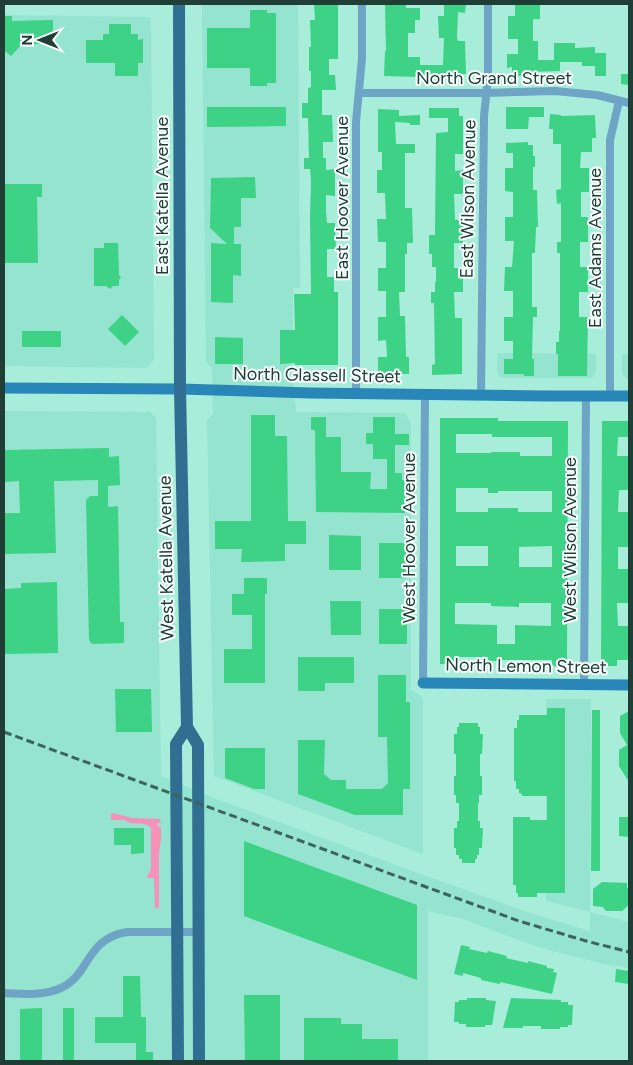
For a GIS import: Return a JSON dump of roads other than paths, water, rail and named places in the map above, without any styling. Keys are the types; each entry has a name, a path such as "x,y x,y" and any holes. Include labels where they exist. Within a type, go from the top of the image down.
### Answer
{"main road":[{"name":"East Katella Avenue","path":"179,4 180,389"},
{"name":"North Glassell Street","path":"4,388 629,396"},
{"name":"West Katella Avenue","path":"180,389 187,727 198,745 199,1061"},
{"name":"North Lemon Street","path":"423,683 629,685"},
{"name":"West Katella Avenue","path":"178,1061 176,744 187,727"}],"street":[{"name":"East Hoover Avenue","path":"356,393 356,122 362,58 362,4"},
{"name":"East Wilson Avenue","path":"481,395 484,116 488,78 488,4"},
{"name":"North Grand Street","path":"358,93 555,91 597,95 629,103"},
{"name":"East Adams Avenue","path":"610,396 610,140 619,101"},
{"name":"West Hoover Avenue","path":"423,683 425,394"},
{"name":"West Wilson Avenue","path":"584,684 586,396"},
{"path":"4,993 38,994 63,987 74,979 92,953 105,939 116,934 126,932 199,932"}],"railway":[{"path":"4,732 519,921 629,952"}]}
